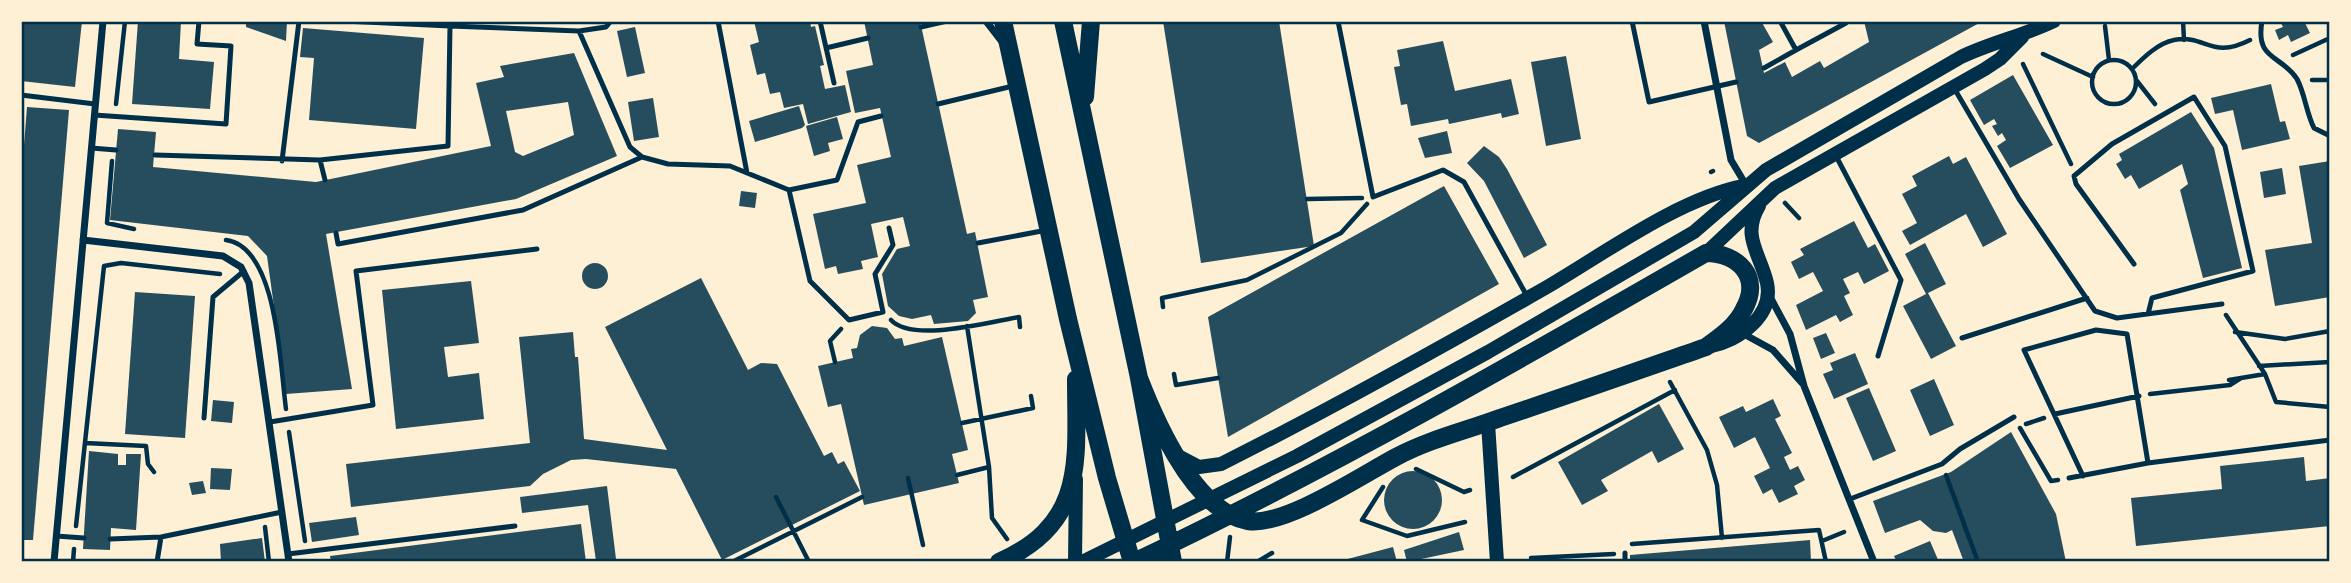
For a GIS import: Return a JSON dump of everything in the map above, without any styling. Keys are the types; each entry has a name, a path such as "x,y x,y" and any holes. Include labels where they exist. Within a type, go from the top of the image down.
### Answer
{"main road":[{"path":"1003,21 1107,478 1133,562 1307,477 1706,253 1774,195"},
{"path":"1062,21 1139,378 1173,562"},
{"path":"1084,122 1091,21"},
{"path":"1082,562 1186,514 1341,433 1694,232 1766,170 1961,57 1991,42 2022,37 2054,21"},
{"path":"1139,378 1169,447 1216,505 1240,519 1265,522 1295,511 1413,447 1706,347 1736,332 1761,311 1768,293 1749,232 1757,208 1835,153 2000,59 2022,37"},
{"path":"1169,447 1189,464 1208,467 1221,464 1528,298 1688,205 1721,190 1746,186"},
{"path":"1706,253 1733,258 1744,267 1750,278 1751,294 1736,332"},
{"path":"1075,562 1076,348"},
{"path":"1488,423 1497,562"},
{"path":"999,562 1016,554 1044,533 1058,516 1076,474"}],"street":[{"path":"54,562 103,21"},
{"path":"986,21 1010,52"},
{"path":"1703,21 1731,160 1746,186"},
{"path":"2018,21 2022,37"},
{"path":"83,240 223,256 245,271 289,558"},
{"path":"1768,293 1790,334 1804,386 1874,562"},
{"path":"1736,332 1773,350 1804,386"}],"lane":[{"path":"94,115 226,124 231,46 197,44 199,21"},
{"path":"282,161 299,21"},
{"path":"344,21 579,31 606,27 611,21"},
{"path":"718,21 747,173"},
{"path":"820,21 834,83"},
{"path":"922,27 947,21"},
{"path":"1338,21 1373,197 1443,170 1464,182 1528,298"},
{"path":"1632,21 1649,102 1736,82"},
{"path":"1780,21 1796,50"},
{"path":"2262,21 2260,34 2266,53 2289,70 2297,80 2314,128 2330,136"},
{"path":"1764,68 1846,23"},
{"path":"155,155 282,161 320,160 448,146 450,26"},
{"path":"579,31 630,147 642,157 667,164 730,166 789,190 837,180 858,122 881,116"},
{"path":"826,48 867,38"},
{"path":"938,104 1017,85"},
{"path":"1954,87 2019,199 2095,311 2117,318 2222,304"},
{"path":"21,95 96,103"},
{"path":"2134,264 2076,184 2074,176 2112,145 2194,97 2225,146 2253,271 2152,298 2148,314"},
{"path":"91,148 116,150"},
{"path":"1835,153 1901,279 1878,356"},
{"path":"336,233 338,244 523,209 642,157"},
{"path":"320,160 325,180"},
{"path":"789,190 810,281 849,320 883,312 875,274 893,245 889,228"},
{"path":"978,243 1049,229"},
{"path":"270,422 373,405 356,271 537,250"},
{"path":"204,418 213,297 245,271"},
{"path":"1962,338 2087,298"},
{"path":"2083,477 2024,351 2096,330 2127,334 2148,463"},
{"path":"2055,414 2139,396"},
{"path":"1850,499 1942,464 1960,449 2014,417"},
{"path":"2069,478 2148,463 2330,440"},
{"path":"110,539 161,537 282,512"},
{"path":"289,558 307,552 515,526"},
{"path":"56,536 84,537"},
{"path":"157,562 161,537"},
{"path":"1625,553 1625,562"}],"path":[{"path":"2183,21 2185,40"},
{"path":"2105,26 2109,60"},
{"path":"2132,69 2162,45 2185,40 2219,50 2240,46 2260,34"},
{"path":"2277,63 2330,38"},
{"path":"2043,54 2093,77"},
{"path":"2136,80 2134,93 2128,99 2112,104 2097,95 2093,77 2101,64 2109,60 2126,63 2162,116"},
{"path":"2023,64 2067,151 2074,176"},
{"path":"1774,195 1799,218"},
{"path":"1307,199 1373,197"},
{"path":"1163,307 1162,298 1247,281 1305,253 1341,233 1373,197"},
{"path":"73,562 104,266 121,263 218,273 232,281"},
{"path":"883,312 896,325 913,331 967,326 1019,317 1020,327"},
{"path":"835,362 830,341 849,320"},
{"path":"967,326 989,467 992,518 1011,544"},
{"path":"2328,409 2276,402 2264,374 2234,332 2285,339 2330,331"},
{"path":"2259,366 2330,362"},
{"path":"1174,374 1176,384 1218,378"},
{"path":"2230,380 2264,374"},
{"path":"2139,396 2171,389 2230,385 2241,378"},
{"path":"1670,382 1707,450 1717,485 1722,538"},
{"path":"283,390 307,552"},
{"path":"1513,477 1675,390"},
{"path":"962,423 1033,408 1031,396"},
{"path":"2019,426 2055,414"},
{"path":"2014,417 2051,481"},
{"path":"85,443 146,446 148,464 154,472"},
{"path":"1942,464 1978,562"},
{"path":"957,475 989,467"},
{"path":"1412,468 1423,470 1464,492 1470,490"},
{"path":"908,478 923,545"},
{"path":"1386,482 1362,520 1407,536 1465,522"},
{"path":"776,497 809,562"},
{"path":"732,562 862,497"},
{"path":"263,516 269,562"},
{"path":"1227,562 1231,530"},
{"path":"1531,558 1625,553 1631,544 1819,530 1826,562"},
{"path":"1822,541 1844,533"},
{"path":"1257,562 1272,553"}],"building":[{"path":"21,21 82,21 75,87 21,81"},
{"path":"138,21 181,21 179,59 214,62 210,109 132,104"},
{"path":"246,21 287,21 286,41 246,27"},
{"path":"754,21 810,21 811,27 815,26 824,65 820,66 825,89 845,85 851,112 808,124 803,104 784,108 780,92 770,94 765,73 757,75 750,45 759,42"},
{"path":"864,21 920,21 967,234 975,232 988,297 973,300 976,313 968,321 934,324 931,315 912,319 899,316 888,306 882,274 897,249 910,246 903,217 871,224 878,257 861,261 863,269 838,274 836,266 825,269 813,214 866,203 857,165 891,157 880,108 855,113 846,71 873,65"},
{"path":"1163,21 1279,21 1314,246 1201,263"},
{"path":"1724,21 1761,21 1773,42 1759,50 1764,73 1785,62 1792,77 1820,61 1824,68 1869,42 1864,21 1983,21 1759,143 1747,136"},
{"path":"2280,21 2304,21 2310,33 2291,42 2288,35 2279,40 2275,30 2283,27"},
{"path":"635,27 645,73 627,77 617,31"},
{"path":"303,28 424,38 416,129 309,120 314,58 300,57"},
{"path":"1443,41 1455,91 1511,79 1519,114 1502,118 1501,113 1449,124 1448,119 1411,126 1407,104 1401,105 1394,67 1400,66 1397,50"},
{"path":"574,53 617,156 516,199 326,234 352,389 286,394 267,256 248,236 110,220 118,129 156,132 153,167 316,182 491,146 476,83 504,77 500,66","holes":["568,102 574,135 523,156 515,152 506,111"]},
{"path":"1566,56 1581,139 1546,146 1531,62"},
{"path":"2013,75 2053,145 2010,168 1997,146 2006,140 2002,133 1998,136 1992,126 1997,124 1994,119 1984,125 1970,100"},
{"path":"2271,84 2280,122 2285,121 2290,139 2242,150 2233,110 2215,114 2211,98"},
{"path":"653,98 659,137 634,141 628,102"},
{"path":"799,106 805,125 802,128 755,142 749,121"},
{"path":"27,107 69,110 33,540 21,540 21,183"},
{"path":"2191,112 2214,148 2242,268 2203,278 2180,190 2188,184 2182,164 2139,189 2131,175 2125,179 2116,164 2122,160 2119,154"},
{"path":"837,117 843,139 828,143 830,151 814,156 806,126"},
{"path":"1447,131 1452,153 1425,158 1418,138"},
{"path":"1484,146 1499,157 1507,169 1547,245 1524,258 1484,181 1467,163"},
{"path":"1949,156 1953,164 1966,157 2007,234 1983,247 1966,214 1910,245 1902,231 1917,223 1902,194 1917,186 1912,176"},
{"path":"2330,161 2330,297 2275,306 2265,250 2312,243 2299,166"},
{"path":"2282,168 2286,194 2264,198 2260,172"},
{"path":"1444,186 1499,284 1228,437 1208,317"},
{"path":"741,191 757,193 755,208 739,206"},
{"path":"1854,221 1868,248 1875,244 1889,271 1864,284 1858,272 1843,279 1850,293 1844,296 1853,315 1840,322 1836,315 1806,330 1796,305 1823,291 1813,272 1799,279 1791,262 1804,255 1800,249"},
{"path":"1925,243 1946,284 1928,293 1956,346 1931,359 1903,306 1926,294 1905,254"},
{"path":"595,263 604,267 608,276 604,285 595,289 586,285 582,276 586,267"},
{"path":"701,278 748,370 761,363 777,364 824,456 832,452 838,464 844,461 860,491 722,560 676,469 586,459 571,460 543,474 530,486 351,507 346,464 530,443 519,337 573,332 575,357 578,357 584,439 667,450 605,327"},
{"path":"471,281 479,343 444,347 448,377 479,373 484,419 396,429 382,290"},
{"path":"135,292 195,296 185,438 125,434"},
{"path":"872,326 887,328 895,339 902,338 904,346 942,337 968,450 952,454 959,483 864,505 841,404 828,407 818,366 853,358 851,349 857,348 860,335"},
{"path":"1826,333 1835,353 1821,359 1813,338"},
{"path":"1855,353 1868,384 1834,399 1823,374 1833,370 1830,363"},
{"path":"1934,379 1954,425 1930,436 1910,390"},
{"path":"1869,388 1896,451 1873,461 1846,398"},
{"path":"1773,399 1781,416 1775,419 1792,453 1784,457 1790,470 1798,466 1805,480 1794,486 1798,494 1779,503 1772,489 1763,494 1754,476 1770,468 1755,437 1734,448 1719,417 1743,406 1746,412"},
{"path":"213,400 234,402 232,423 211,421"},
{"path":"1659,404 1684,449 1658,463 1652,451 1601,480 1608,491 1582,505 1558,462"},
{"path":"2011,432 2056,514 2066,562 1964,562 1952,530 1946,533 1933,531 1920,520 1885,533 1873,501 1951,472"},
{"path":"89,451 118,454 118,465 126,465 126,454 141,454 136,530 111,528 110,550 83,549"},
{"path":"2304,457 2306,481 2330,478 2330,526 2136,546 2131,498 2222,489 2220,466"},
{"path":"211,468 232,469 230,490 210,489"},
{"path":"1413,471 1434,479 1442,500 1434,521 1413,529 1392,521 1384,500 1392,479"},
{"path":"203,481 206,493 192,495 189,483"},
{"path":"607,486 616,559 596,561 588,505 522,513 520,497"},
{"path":"356,517 359,535 312,542 309,523"},
{"path":"581,524 586,562 331,562 330,556"},
{"path":"1459,532 1464,550 1407,562 1404,550"},
{"path":"262,538 265,562 221,562 220,544"},
{"path":"1810,540 1811,562 1630,562 1630,555"},
{"path":"1930,541 1939,562 1897,562 1894,556"},
{"path":"1393,547 1397,562 1340,562 1340,561"}]}
